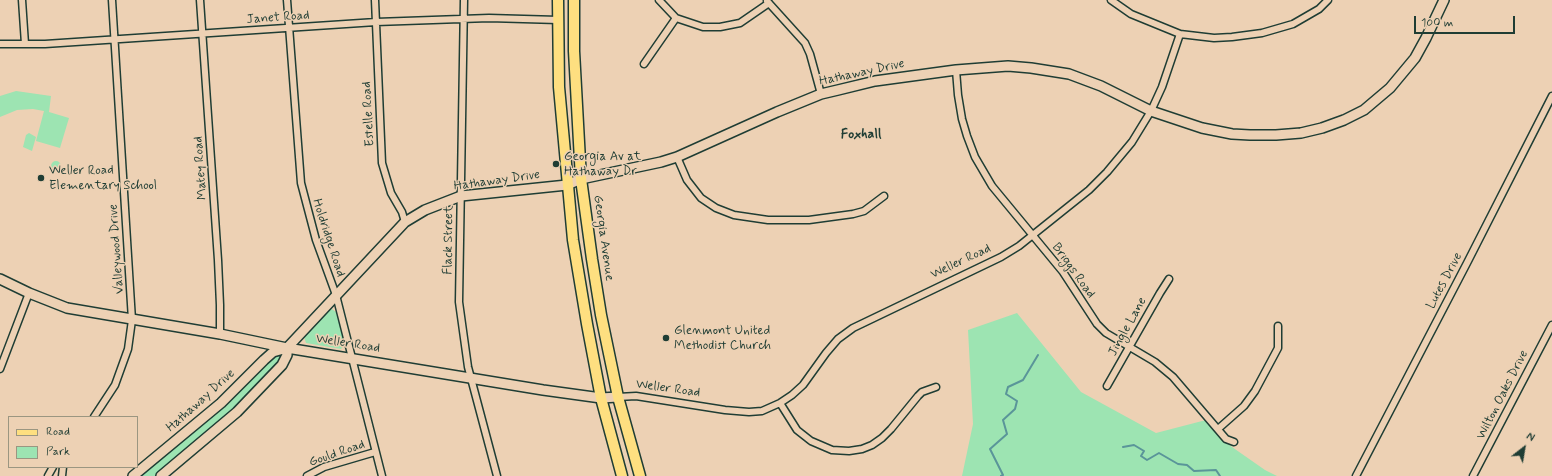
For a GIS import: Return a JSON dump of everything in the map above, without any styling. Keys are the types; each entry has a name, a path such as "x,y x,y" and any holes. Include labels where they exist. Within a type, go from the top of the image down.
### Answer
{"main road":[{"path":"558,0 559,87 573,240 584,309 601,398 622,476"},
{"name":"Georgia Avenue","path":"574,0 574,51 581,179 592,259 618,397 640,476"}],"street":[{"path":"22,0 25,44"},
{"name":"Valleywood Drive","path":"95,416 115,385 128,349 132,320 112,0"},
{"name":"Matey Road","path":"200,0 218,260 220,334"},
{"name":"Holdridge Road","path":"287,0 301,183 316,240 336,295 382,476"},
{"name":"Estelle Road","path":"375,0 382,163 391,193 402,212 405,222"},
{"name":"Flack Street","path":"464,0 459,302 468,367 497,476"},
{"path":"659,0 676,18 703,27 720,28 740,23 768,2 805,43 810,54 821,94"},
{"path":"1111,0 1131,14 1180,34 1214,38 1262,33 1293,24 1319,9 1328,0"},
{"name":"Hathaway Drive","path":"133,476 221,403 264,360 274,352 287,348 405,222 425,210 461,196 567,185 581,179 660,162 677,157 821,94 875,81 956,70 1008,66 1070,74 1101,86 1151,111 1196,126 1232,134 1276,135 1301,133 1322,128 1344,120 1364,110 1378,100 1403,74 1414,58 1426,38 1444,0"},
{"name":"Janet Road","path":"0,44 46,44 376,22 489,18 558,20"},
{"path":"644,64 676,18"},
{"name":"Weller Road","path":"0,279 29,293 67,308 220,334 287,348 543,390 601,398 636,396 725,410 749,412 762,411 780,403 803,385 838,339 853,328 1001,257 1020,246 1089,190 1107,172 1132,142 1151,111 1162,87 1180,34"},
{"name":"Briggs Road","path":"956,70 958,95 962,119 967,136 975,157 992,186 1062,272 1097,324 1106,333 1155,362 1173,377 1226,439 1234,442"},
{"name":"Lutes Drive","path":"1356,476 1552,96"},
{"path":"677,157 687,180 701,198 716,208 734,215 768,220 809,220 864,211 884,196"},
{"name":"Jingle Lane","path":"1107,386 1169,279"},
{"path":"0,368 29,293"},
{"name":"Wilton Oaks Drive","path":"1473,476 1552,325"},
{"path":"1218,429 1244,406 1255,391 1278,348 1278,326"},
{"name":"Hathaway Drive","path":"161,476 206,440 242,408 282,365 287,355 287,348"},
{"path":"780,403 797,430 811,442 832,450 849,451 862,449 872,445 882,438 922,392 936,387"},
{"name":"Gould Road","path":"307,476 324,467 375,452"}],"green space":[{"path":"16,91 51,96 49,112 69,118 60,148 36,141 44,111 33,109 17,110 0,117 0,96"},
{"path":"29,133 36,137 32,151 23,147 26,135"},
{"path":"54,161 58,161 60,162 60,170 54,171 51,168 51,164"},
{"path":"332,309 336,312 345,344 341,349 306,343 304,337 329,310"},
{"path":"1017,313 1081,392 1156,433 1206,420 1232,447 1265,470 1277,476 962,476 973,424 968,330"},
{"path":"274,355 281,356 282,359 250,394 192,447 156,476 139,476"}],"waterway":[{"path":"1001,476 1003,475 990,449 1007,434 1003,420 1015,409 1017,401 1006,394 1008,387 1023,380 1038,355"},
{"path":"1123,447 1134,445 1144,451 1141,456 1147,460 1159,453 1178,464 1187,465 1194,471 1216,470 1220,476"}],"place":[{"name":"Georgia Av at Hathaway Dr","path":"556,164"},
{"name":"Weller Road Elementary School","path":"41,178"},
{"name":"Glenmont United Methodist Church","path":"666,338"}],"district":[{"name":"Foxhall","path":"861,135"}]}
